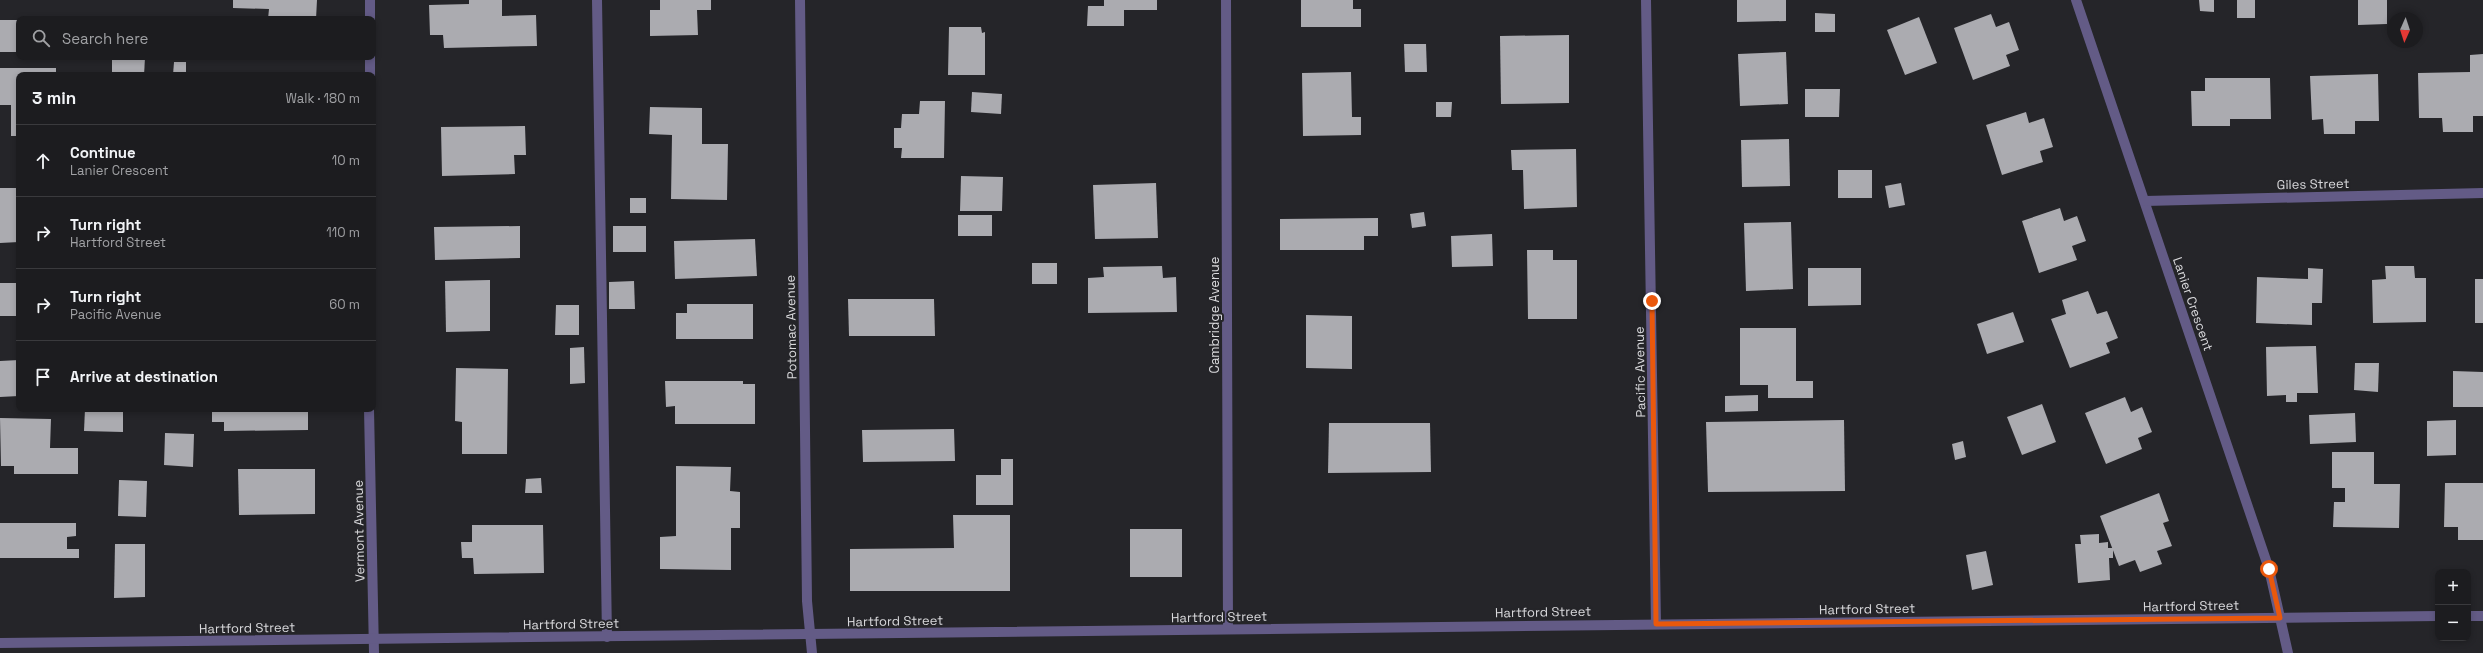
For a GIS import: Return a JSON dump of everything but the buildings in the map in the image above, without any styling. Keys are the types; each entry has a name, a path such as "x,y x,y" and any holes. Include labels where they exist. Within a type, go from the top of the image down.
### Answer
{"street":[{"path":"370,0 370,16"},
{"path":"597,0 607,637"},
{"name":"Potomac Avenue","path":"800,0 807,600 812,635 812,653"},
{"name":"Cambridge Avenue","path":"1226,0 1228,629"},
{"name":"Pacific Avenue","path":"1646,0 1656,624"},
{"name":"Lanier Crescent","path":"2076,0 2269,569 2288,653"},
{"path":"370,60 370,72"},
{"name":"Giles Street","path":"2144,201 2483,192"},
{"name":"Vermont Avenue","path":"369,412 374,653"},
{"name":"Hartford Street","path":"0,643 2435,616"},
{"path":"2471,616 2483,616"}],"route":[{"path":"1652,301 1656,624 2280,618 2269,569"}]}
